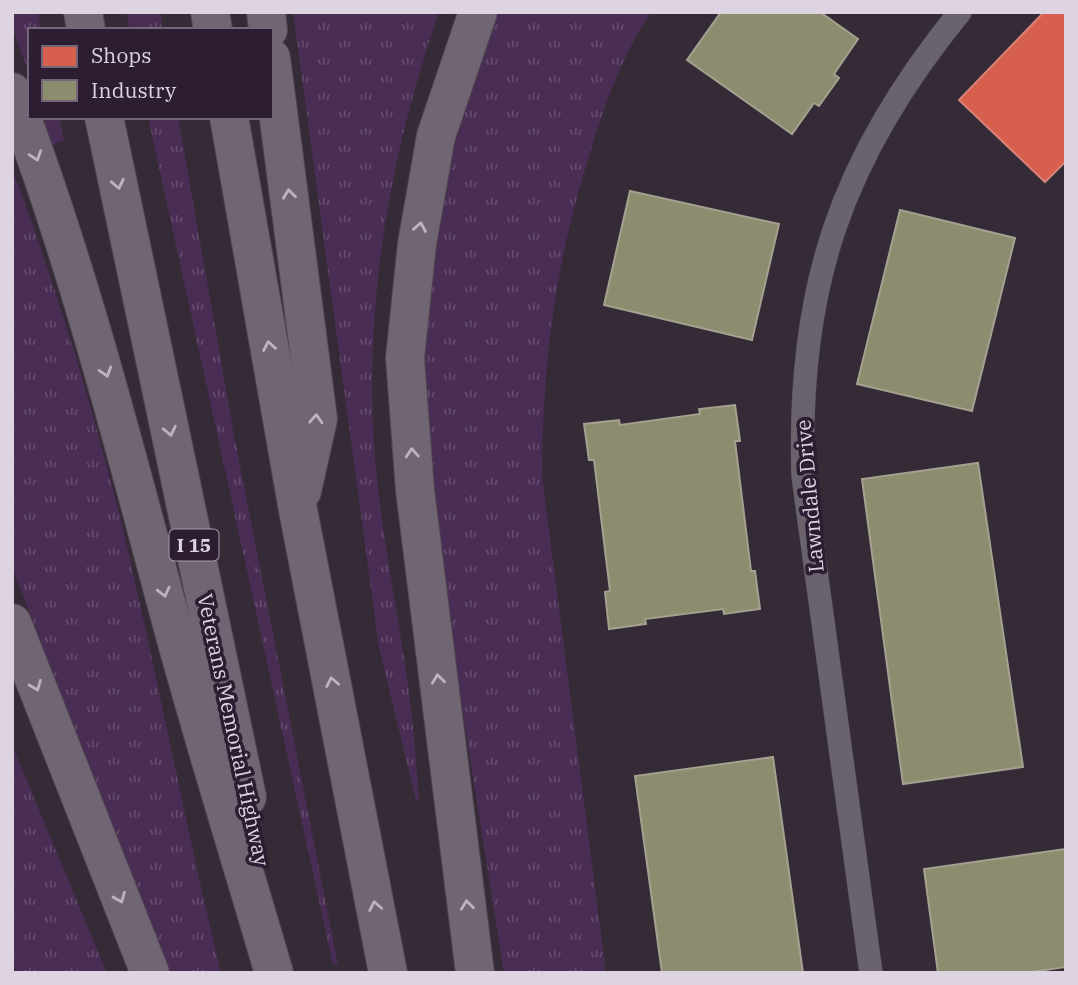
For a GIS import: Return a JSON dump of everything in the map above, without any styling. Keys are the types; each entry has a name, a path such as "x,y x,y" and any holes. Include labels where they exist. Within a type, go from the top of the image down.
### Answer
{"highway":[{"path":"475,973 415,490 405,358 417,244 436,136 478,12"},
{"path":"273,73 318,419 298,510"},
{"path":"12,92 64,239 109,383 166,603 274,973"},
{"name":"Veterans Memorial Highway","path":"104,119 284,973"},
{"path":"229,119 298,510 388,973"},
{"path":"13,627 150,973"}],"street":[{"name":"Lawndale Drive","path":"871,973 803,476 802,396 809,325 826,252 843,201 880,124 928,52 960,12"}],"green space":[{"path":"12,12 38,12 41,28 28,28 28,70 12,27"},
{"path":"126,12 160,12 163,28 130,28"},
{"path":"293,12 439,12 407,117 385,224 378,278 372,388 376,473 411,708 419,799 416,800 379,648"},
{"path":"492,12 651,12 615,80 578,194 553,313 543,433 542,476 606,973 504,973 432,517 422,398 426,288 463,93"},
{"path":"44,119 59,119 64,140 52,145"},
{"path":"148,119 178,119 234,435 338,965 333,965"},
{"path":"12,168 63,315 106,464 131,564 221,973 169,973 12,567"},
{"path":"12,745 107,973 17,973 12,963"}],"building: Shops":[{"path":"1044,12 1066,12 1066,161 1045,182 959,100"}],"building: Industry":[{"path":"721,12 820,12 858,39 834,74 839,78 819,106 814,103 792,134 687,60"},
{"path":"630,191 779,224 752,340 604,305"},
{"path":"900,210 1015,238 972,411 857,384"},
{"path":"735,405 740,441 735,441 751,571 755,571 760,609 724,614 723,609 645,619 646,624 609,629 605,592 610,591 594,460 589,460 584,424 619,420 620,425 700,414 699,409"},
{"path":"978,463 1023,767 903,784 862,479"},
{"path":"773,757 803,973 662,973 635,776"},
{"path":"1066,849 1066,967 1025,973 938,973 924,869"}]}
